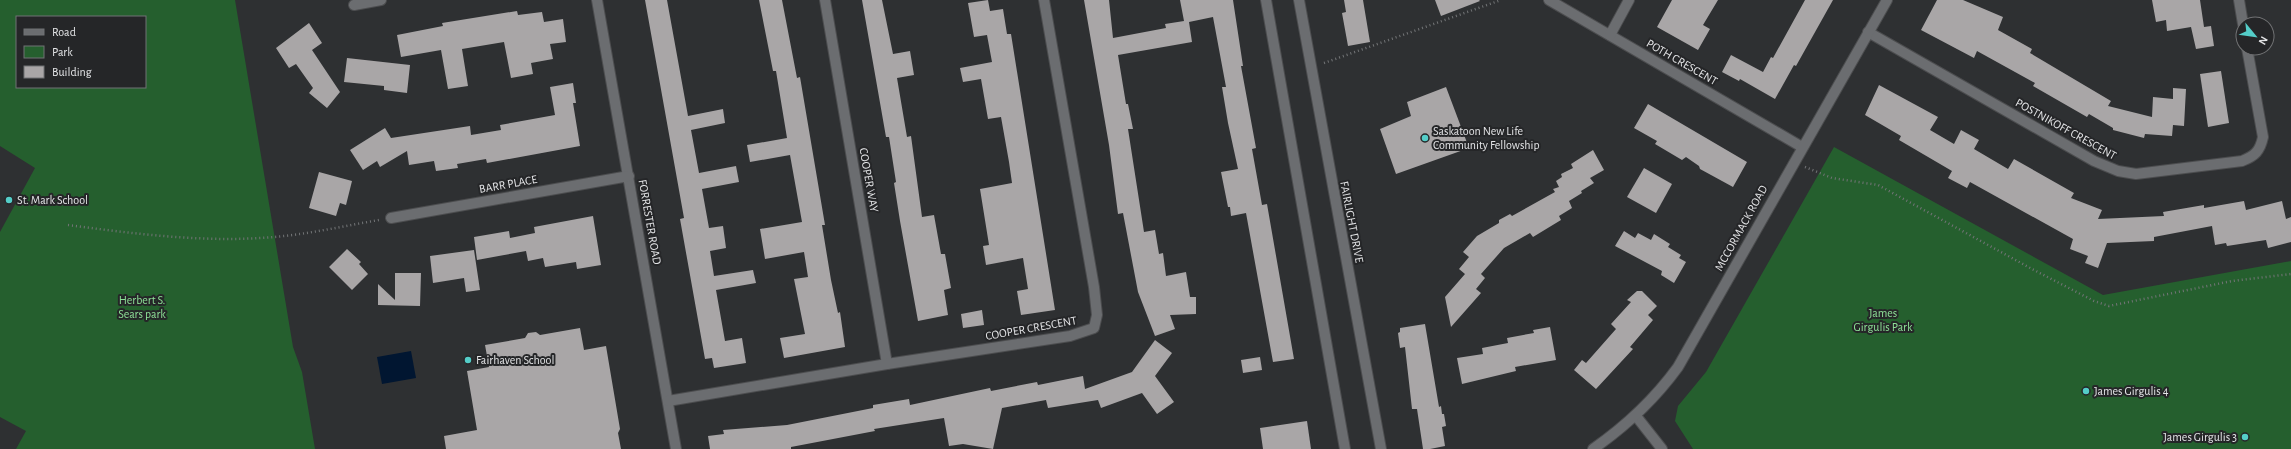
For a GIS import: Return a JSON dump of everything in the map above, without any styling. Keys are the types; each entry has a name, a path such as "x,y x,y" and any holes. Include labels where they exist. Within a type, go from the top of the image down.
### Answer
{"street":[{"path":"354,5 381,0"},
{"name":"FORRESTER ROAD","path":"597,0 676,449"},
{"name":"COOPER WAY","path":"825,0 888,364"},
{"name":"COOPER CRESCENT","path":"668,401 888,364 1070,336 1094,328 1097,315 1094,287 1044,0"},
{"path":"1266,0 1345,449"},
{"name":"FAIRLIGHT DRIVE","path":"1299,0 1381,449"},
{"name":"POTH CRESCENT","path":"1549,0 1802,147"},
{"path":"1610,35 1629,0"},
{"name":"MCCORMACK ROAD","path":"1593,449 1636,416 1678,367 1887,0"},
{"path":"2239,0 2242,16"},
{"name":"POSTNIKOFF CRESCENT","path":"1868,32 2094,161 2125,173 2242,161 2254,156 2260,147 2262,137 2249,56"},
{"name":"BARR PLACE","path":"391,218 629,176"},
{"path":"1636,416 1662,449"}],"path":[{"path":"1330,61 1501,0"},
{"path":"1794,162 1832,178 1878,185 2032,269 2094,301 2109,306 2232,281 2291,274"},
{"path":"68,225 138,234 244,239 275,237 363,222"}],"green space":[{"name":"Herbert S. Sears park","path":"0,0 235,0 293,347 302,372 315,449 16,449 26,431 0,417 0,232 35,168 0,146"},
{"name":"James Girgulis Park","path":"1834,147 2103,295 2291,261 2291,449 1693,449 1675,421 1678,406 1706,372"}],"water":[{"path":"411,351 416,378 382,384 377,357"}],"building":[{"path":"645,0 667,0 688,116 723,109 725,123 691,130 699,173 736,166 739,182 702,189 709,228 723,226 726,248 710,251 714,276 753,270 756,283 716,290 725,341 742,338 746,363 714,368 712,358 705,359 680,219 684,218"},
{"path":"759,0 782,0 797,78 800,77 825,225 822,225 831,280 838,313 840,312 845,347 784,358 780,338 805,334 794,279 808,277 804,252 765,259 760,229 802,222 790,155 750,162 747,145 787,138 776,71 773,71"},
{"path":"862,0 882,0 893,54 910,51 914,75 897,78 907,137 911,136 922,217 934,215 941,254 945,254 951,288 944,290 948,315 918,321 894,183 896,182 889,137 886,137"},
{"path":"988,0 990,11 1003,9 1007,34 1011,34 1055,310 1021,315 1017,291 1028,289 1023,258 986,265 983,246 989,245 980,189 1012,183 1001,117 988,119 981,79 963,82 960,68 992,62 987,35 974,37 968,3"},
{"path":"1084,0 1109,0 1113,38 1166,28 1165,24 1184,21 1180,0 1233,0 1243,66 1241,66 1256,148 1252,149 1262,205 1267,204 1294,359 1273,362 1246,213 1231,216 1230,207 1228,207 1221,172 1238,169 1222,87 1226,87 1213,17 1189,22 1192,42 1118,55 1126,104 1128,104 1133,129 1128,129 1144,232 1155,230 1159,254 1163,253 1166,276 1186,272 1190,297 1196,297 1196,314 1170,315 1175,329 1155,336 1138,292 1123,213 1118,214 1109,145"},
{"path":"1344,0 1363,0 1370,42 1348,46 1342,13 1346,12"},
{"path":"1435,0 1479,0 1480,1 1441,16"},
{"path":"1672,0 1718,0 1703,25 1710,29 1698,50 1657,27"},
{"path":"1805,0 1833,0 1796,66 1794,65 1775,99 1740,79 1739,81 1722,72 1731,55 1763,72 1771,57 1773,58"},
{"path":"1937,0 1963,0 2003,17 1998,30 2032,49 2030,53 2111,101 2108,106 2152,117 2153,97 2173,99 2173,88 2186,89 2184,126 2173,125 2172,136 2145,134 2144,138 2113,130 2113,128 2089,114 2087,117 2033,86 2035,83 1977,51 1974,58 1921,30"},
{"path":"2152,0 2200,0 2204,27 2211,26 2214,46 2196,49 2191,27 2167,31 2166,20 2156,22"},
{"path":"517,11 518,15 542,12 544,22 563,19 566,42 550,44 553,59 531,63 533,74 511,78 504,42 462,49 468,86 448,89 441,50 401,57 397,35 443,26 442,23"},
{"path":"309,23 322,43 312,50 340,92 327,108 309,93 313,88 296,64 289,68 276,48"},
{"path":"347,58 410,65 407,93 384,90 384,86 344,82"},
{"path":"2221,71 2229,123 2208,127 2200,74"},
{"path":"573,83 576,103 573,103 580,146 487,163 486,159 457,164 458,168 436,171 434,161 409,165 407,151 380,167 377,161 363,170 350,150 385,128 391,138 470,126 471,135 501,130 500,125 555,115 550,87"},
{"path":"1879,85 1938,117 1930,130 1954,144 1961,130 1979,140 1974,149 2008,169 2014,159 2074,193 2071,198 2102,210 2098,219 2164,216 2163,212 2204,205 2204,208 2244,201 2246,210 2282,201 2286,219 2291,217 2291,242 2268,248 2266,240 2227,246 2226,243 2215,245 2212,226 2154,237 2154,241 2107,243 2098,268 2085,263 2088,256 2070,249 2073,239 1970,182 1967,188 1948,178 1952,171 1899,140 1901,136 1865,115"},
{"name":"Saskatoon New Life Community Fellowship","path":"1446,87 1469,148 1396,174 1380,129 1411,116 1407,102"},
{"path":"1648,104 1747,162 1733,187 1700,169 1699,166 1686,157 1682,160 1655,144 1657,141 1634,128"},
{"path":"1593,150 1604,170 1590,178 1594,183 1569,201 1572,208 1559,216 1561,220 1533,237 1530,233 1504,248 1481,274 1485,278 1476,289 1481,293 1451,327 1445,297 1465,274 1459,269 1469,257 1463,252 1477,236 1499,223 1499,220 1510,214 1512,216 1555,192 1553,189 1559,187 1556,181 1562,177 1561,174 1573,168 1571,164"},
{"path":"1644,168 1672,184 1656,213 1627,197"},
{"path":"319,172 352,181 346,205 340,203 336,216 309,208"},
{"path":"593,216 601,265 577,269 576,262 545,267 543,258 528,261 526,251 477,260 474,237 509,231 510,238 535,233 534,227"},
{"path":"1624,231 1635,238 1638,233 1651,240 1654,234 1670,244 1668,247 1681,255 1679,258 1686,262 1674,283 1661,275 1662,271 1615,246"},
{"path":"347,249 361,262 359,264 368,274 352,290 329,267"},
{"path":"474,250 480,290 466,292 464,278 433,283 430,256"},
{"path":"395,273 421,273 420,306 378,305 378,284 395,300"},
{"path":"1637,291 1642,291 1657,306 1648,315 1653,320 1630,347 1633,349 1596,389 1574,370 1582,360 1586,363 1616,329 1611,324 1631,302 1627,300"},
{"path":"982,310 984,325 963,328 961,314"},
{"path":"1425,324 1439,407 1441,406 1442,414 1444,414 1446,426 1442,427 1445,446 1430,449 1423,449 1417,409 1412,409 1405,347 1400,348 1398,333 1400,332 1400,328"},
{"path":"1550,327 1556,360 1515,367 1516,371 1462,384 1457,358 1483,354 1482,348 1508,343 1507,338 1534,333 1533,330"},
{"path":"580,328 584,350 606,346 620,429 618,433 621,449 446,449 444,436 477,430 467,371 489,367 485,345 525,338 528,333 536,332 540,335"},
{"path":"1155,340 1172,353 1155,376 1174,402 1157,414 1142,393 1101,408 1098,400 1048,408 1046,400 1002,408 993,449 963,444 949,446 944,418 874,429 875,431 791,447 791,449 710,449 708,436 724,434 723,430 787,425 873,408 873,405 909,399 910,405 990,388 991,391 1037,382 1038,385 1083,376 1085,389 1132,372"},
{"path":"1260,357 1262,370 1243,373 1241,360"},
{"path":"1307,421 1311,449 1263,449 1260,428"}],"place":[{"name":"Saskatoon New Life Community Fellowship","path":"1425,138"},
{"name":"St. Mark School","path":"9,200"},
{"name":"Fairhaven School","path":"468,360"},
{"name":"James Girgulis 4","path":"2086,391"},
{"name":"James Girgulis 3","path":"2245,437"}]}
